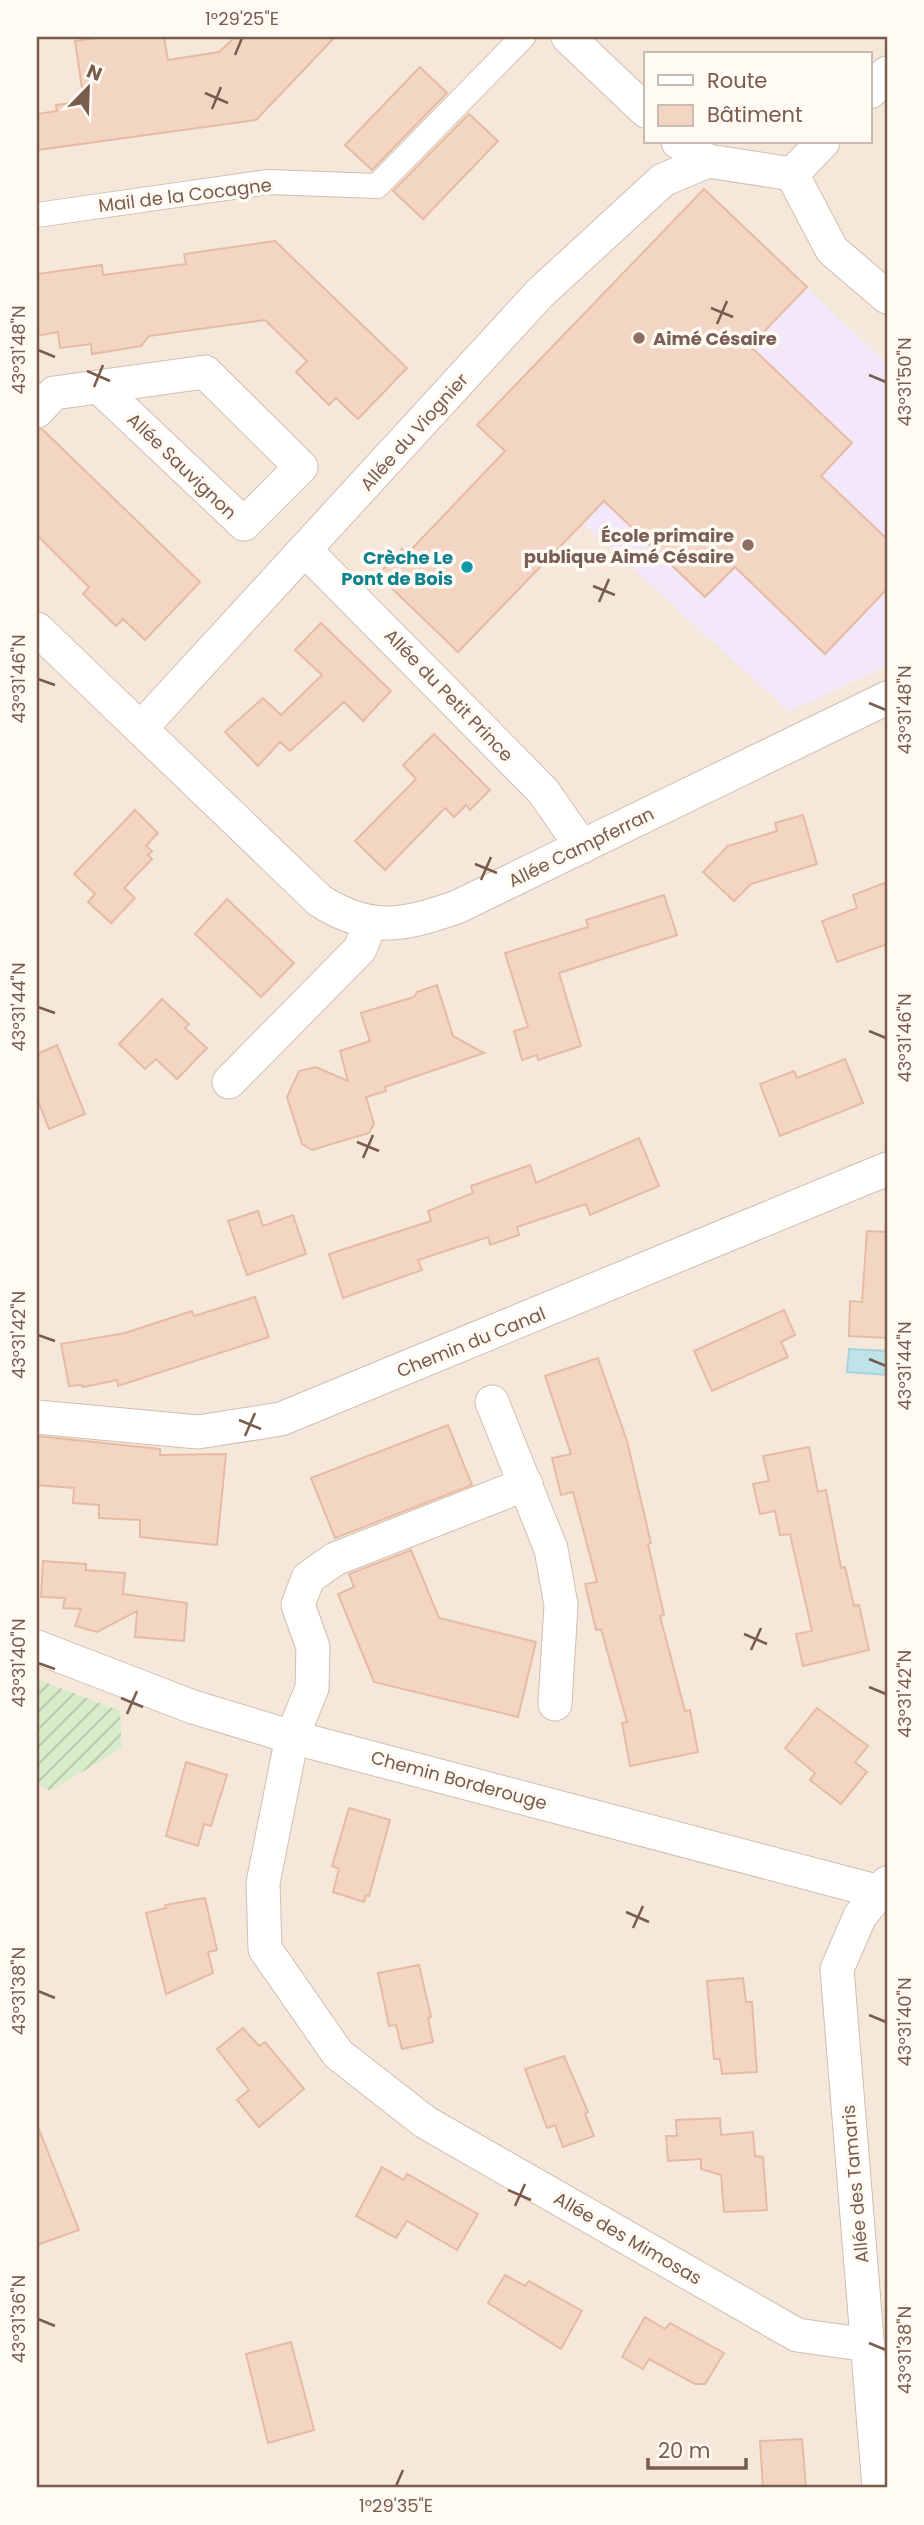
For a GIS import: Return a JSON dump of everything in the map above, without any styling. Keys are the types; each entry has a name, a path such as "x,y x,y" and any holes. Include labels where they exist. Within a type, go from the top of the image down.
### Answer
{"street":[{"name":"Mail de la Cocagne","path":"37,215 268,182 377,186 523,37"},
{"path":"568,37 644,109"},
{"path":"872,90 887,73"},
{"path":"681,144 708,161 792,174"},
{"path":"792,174 820,144"},
{"name":"Allée du Viognier","path":"141,728 540,293 663,180 708,161"},
{"path":"792,174 832,250 887,297"},
{"name":"Allée Sauvignon","path":"37,411 54,393 205,372 301,467 244,524 99,387"},
{"name":"Allée du Petit Prince","path":"306,551 543,791 582,847"},
{"name":"Allée Campferran","path":"37,628 320,901 345,917 371,922 410,923 457,907 887,698"},
{"path":"229,1082 360,949 371,922"},
{"name":"Chemin du Canal","path":"37,1417 198,1432 281,1419 887,1170"},
{"path":"492,1402 551,1549 561,1605 555,1704"},
{"name":"Allée des Mimosas","path":"526,1484 335,1559 308,1578 298,1605 313,1647 312,1688 292,1737 263,1882 265,1949 338,2054 425,2122 797,2335 868,2345"},
{"name":"Chemin Borderouge","path":"37,1647 193,1707 292,1737 885,1889"},
{"name":"Allée des Tamaris","path":"879,2488 880,2398 868,2345 837,1969 860,1916 885,1889"}],"shaded area":[{"path":"37,37 887,37 887,2488 37,2488"},
{"name":"École primaire publique Aimé Césaire","path":"704,189 887,364 887,666 789,712 477,425"}],"green space":[{"path":"37,1679 120,1711 122,1748 50,1791 37,1783"}],"water":[{"path":"849,1349 887,1351 887,1375 847,1372"}],"building":[{"path":"103,37 164,37 168,60 219,52 235,37 335,37 256,120 37,150 37,114 57,111 56,105 84,101 75,41"},
{"path":"420,67 447,93 372,170 345,145"},
{"path":"469,114 498,141 423,219 393,191"},
{"name":"École primaire publique Aimé Césaire","path":"704,189 807,287 750,346 852,443 821,476 887,539 887,589 825,654 735,567 705,597 604,501 458,652 378,575 402,549 407,554 505,451 477,425"},
{"path":"275,241 407,368 358,419 336,398 329,405 296,372 307,361 265,320 149,336 141,346 92,354 91,344 60,348 58,332 37,336 37,274 102,265 103,275 186,264 184,254"},
{"path":"42,429 200,582 145,640 123,619 116,626 83,594 89,587 37,535 37,430"},
{"path":"321,623 391,691 363,721 344,702 290,751 280,742 258,766 225,732 263,698 281,715 322,675 295,650"},
{"path":"434,734 490,790 470,810 466,805 454,817 445,808 385,870 355,841 416,779 403,765"},
{"path":"135,810 158,833 146,846 152,851 148,855 152,859 124,888 135,898 111,923 88,902 95,894 74,874"},
{"path":"803,815 817,864 751,884 734,901 703,872 728,846 777,831 775,823"},
{"path":"887,882 887,944 837,962 822,921 857,908 853,895"},
{"path":"664,895 677,935 559,973 581,1046 538,1060 537,1055 522,1060 514,1031 528,1027 505,953 588,927 586,920"},
{"path":"227,899 294,963 261,997 195,934"},
{"path":"437,985 453,1036 484,1053 385,1087 386,1091 366,1097 374,1124 369,1133 312,1150 302,1144 287,1097 299,1071 316,1067 348,1081 340,1051 370,1041 361,1013 414,997 417,992"},
{"path":"162,999 189,1024 185,1028 207,1048 177,1079 156,1059 145,1069 119,1044"},
{"path":"57,1045 85,1114 49,1129 37,1098 37,1054"},
{"path":"845,1059 863,1103 780,1136 760,1084 794,1071 797,1078"},
{"path":"639,1138 659,1186 590,1215 586,1204 517,1227 519,1235 490,1245 488,1237 418,1260 422,1270 343,1298 329,1254 431,1221 428,1211 473,1193 471,1186 530,1165 536,1183"},
{"path":"258,1211 263,1226 293,1215 306,1254 247,1275 228,1221"},
{"path":"867,1231 887,1232 887,1338 849,1336 850,1301 862,1302"},
{"path":"255,1297 269,1337 118,1386 117,1380 83,1387 69,1386 61,1344 125,1333 192,1311 194,1316"},
{"path":"784,1310 795,1335 781,1342 788,1357 712,1391 694,1351"},
{"path":"598,1358 627,1441 651,1543 648,1544 664,1615 660,1616 685,1711 690,1710 698,1752 630,1766 622,1723 627,1722 601,1629 596,1630 585,1584 597,1582 573,1492 561,1495 552,1458 571,1454 545,1376"},
{"path":"448,1425 472,1485 335,1538 311,1478"},
{"path":"37,1436 160,1449 160,1455 226,1454 217,1545 140,1537 140,1520 99,1518 99,1505 73,1503 74,1488 37,1485"},
{"path":"809,1447 818,1492 826,1490 841,1568 845,1567 854,1606 859,1605 869,1650 803,1666 796,1634 812,1631 790,1534 780,1535 775,1511 760,1514 753,1484 769,1481 763,1456"},
{"path":"411,1550 439,1618 536,1642 518,1717 374,1682 338,1594 354,1587 349,1574"},
{"path":"43,1561 86,1564 86,1570 125,1573 123,1594 187,1603 184,1641 135,1637 137,1611 97,1632 75,1626 81,1609 63,1608 65,1598 41,1597"},
{"path":"817,1708 868,1746 855,1762 867,1772 841,1804 810,1780 815,1773 785,1748"},
{"path":"186,1762 227,1775 211,1826 204,1824 198,1846 166,1836"},
{"path":"349,1808 390,1820 369,1896 366,1895 364,1902 333,1892 339,1869 332,1866"},
{"path":"205,1898 217,1950 208,1952 213,1973 166,1994 146,1913 166,1908 165,1905"},
{"path":"419,1965 431,2017 428,2018 433,2042 402,2049 396,2025 389,2026 378,1973"},
{"path":"743,1978 746,2002 752,2002 757,2072 722,2074 720,2059 714,2059 707,1981"},
{"path":"243,2028 259,2046 265,2042 304,2089 259,2127 237,2100 249,2090 217,2049"},
{"path":"564,2056 588,2112 585,2114 594,2136 563,2147 555,2125 547,2128 525,2069"},
{"path":"720,2118 721,2135 753,2132 755,2156 763,2157 767,2210 724,2212 721,2175 701,2169 701,2159 668,2161 666,2136 677,2136 676,2120"},
{"path":"37,2128 79,2230 37,2245"},
{"path":"382,2167 404,2180 407,2174 478,2214 457,2250 407,2221 396,2238 356,2216"},
{"path":"505,2275 525,2286 529,2281 582,2311 561,2349 488,2303"},
{"path":"645,2317 665,2329 670,2323 724,2353 705,2384 695,2384 649,2359 643,2369 622,2357"},
{"path":"291,2342 314,2430 268,2443 246,2354"},
{"path":"802,2439 806,2488 763,2488 760,2441"}],"place":[{"name":"Aimé Césaire","path":"639,338"},
{"name":"École primaire publique Aimé Césaire","path":"748,545"},
{"name":"Crèche Le Pont de Bois","path":"467,567"}]}
